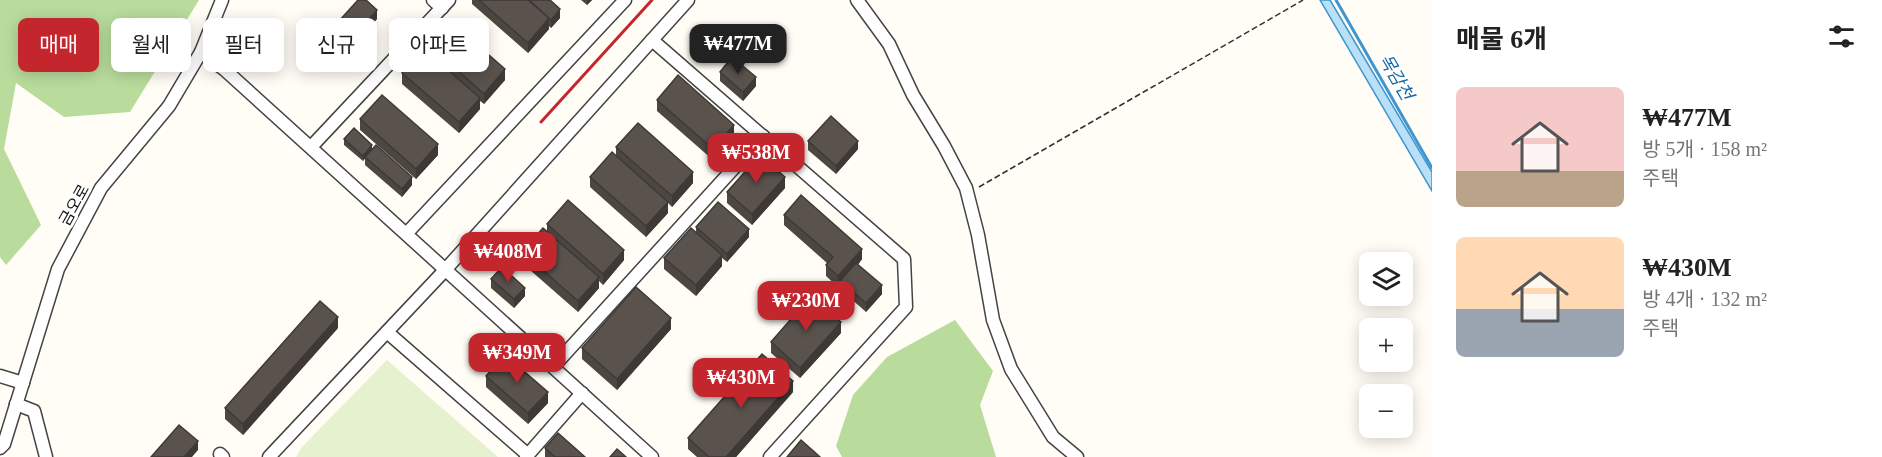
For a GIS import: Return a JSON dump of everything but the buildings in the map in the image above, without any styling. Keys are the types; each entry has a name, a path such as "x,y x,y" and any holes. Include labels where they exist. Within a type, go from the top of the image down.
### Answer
{"street":[{"name":"금오로","path":"0,448 58,269 101,189 169,106 201,52 222,0"},
{"path":"407,233 625,0"},
{"path":"269,457 446,269 688,0"},
{"path":"857,0 889,44 903,75 966,189 978,235 993,320 1011,369 1053,437 1077,457"},
{"path":"311,147 441,3"},
{"path":"652,40 904,259 906,307 770,457"},
{"path":"201,52 225,70 407,233 652,457"},
{"path":"553,367 763,136"},
{"path":"387,332 527,456 582,393"},
{"path":"0,376 22,382"},
{"path":"16,404 34,411 46,457"}],"path":[{"path":"966,189 980,187 1303,0"}],"green space":[{"path":"0,0 199,0 188,18 111,18 111,72 155,72 130,112 64,117 16,83 4,149 41,225 6,265 0,257"},
{"path":"955,320 993,371 980,405 996,457 842,457 836,446 853,395 887,357"},
{"path":"387,360 498,457 296,457 302,447"}],"water":[{"name":"목감천","path":"1320,0 1330,0 1432,172 1432,191"}],"waterway":[{"name":"목감천","path":"1336,0 1432,168"}],"railway":[{"path":"541,122 652,0"}]}
